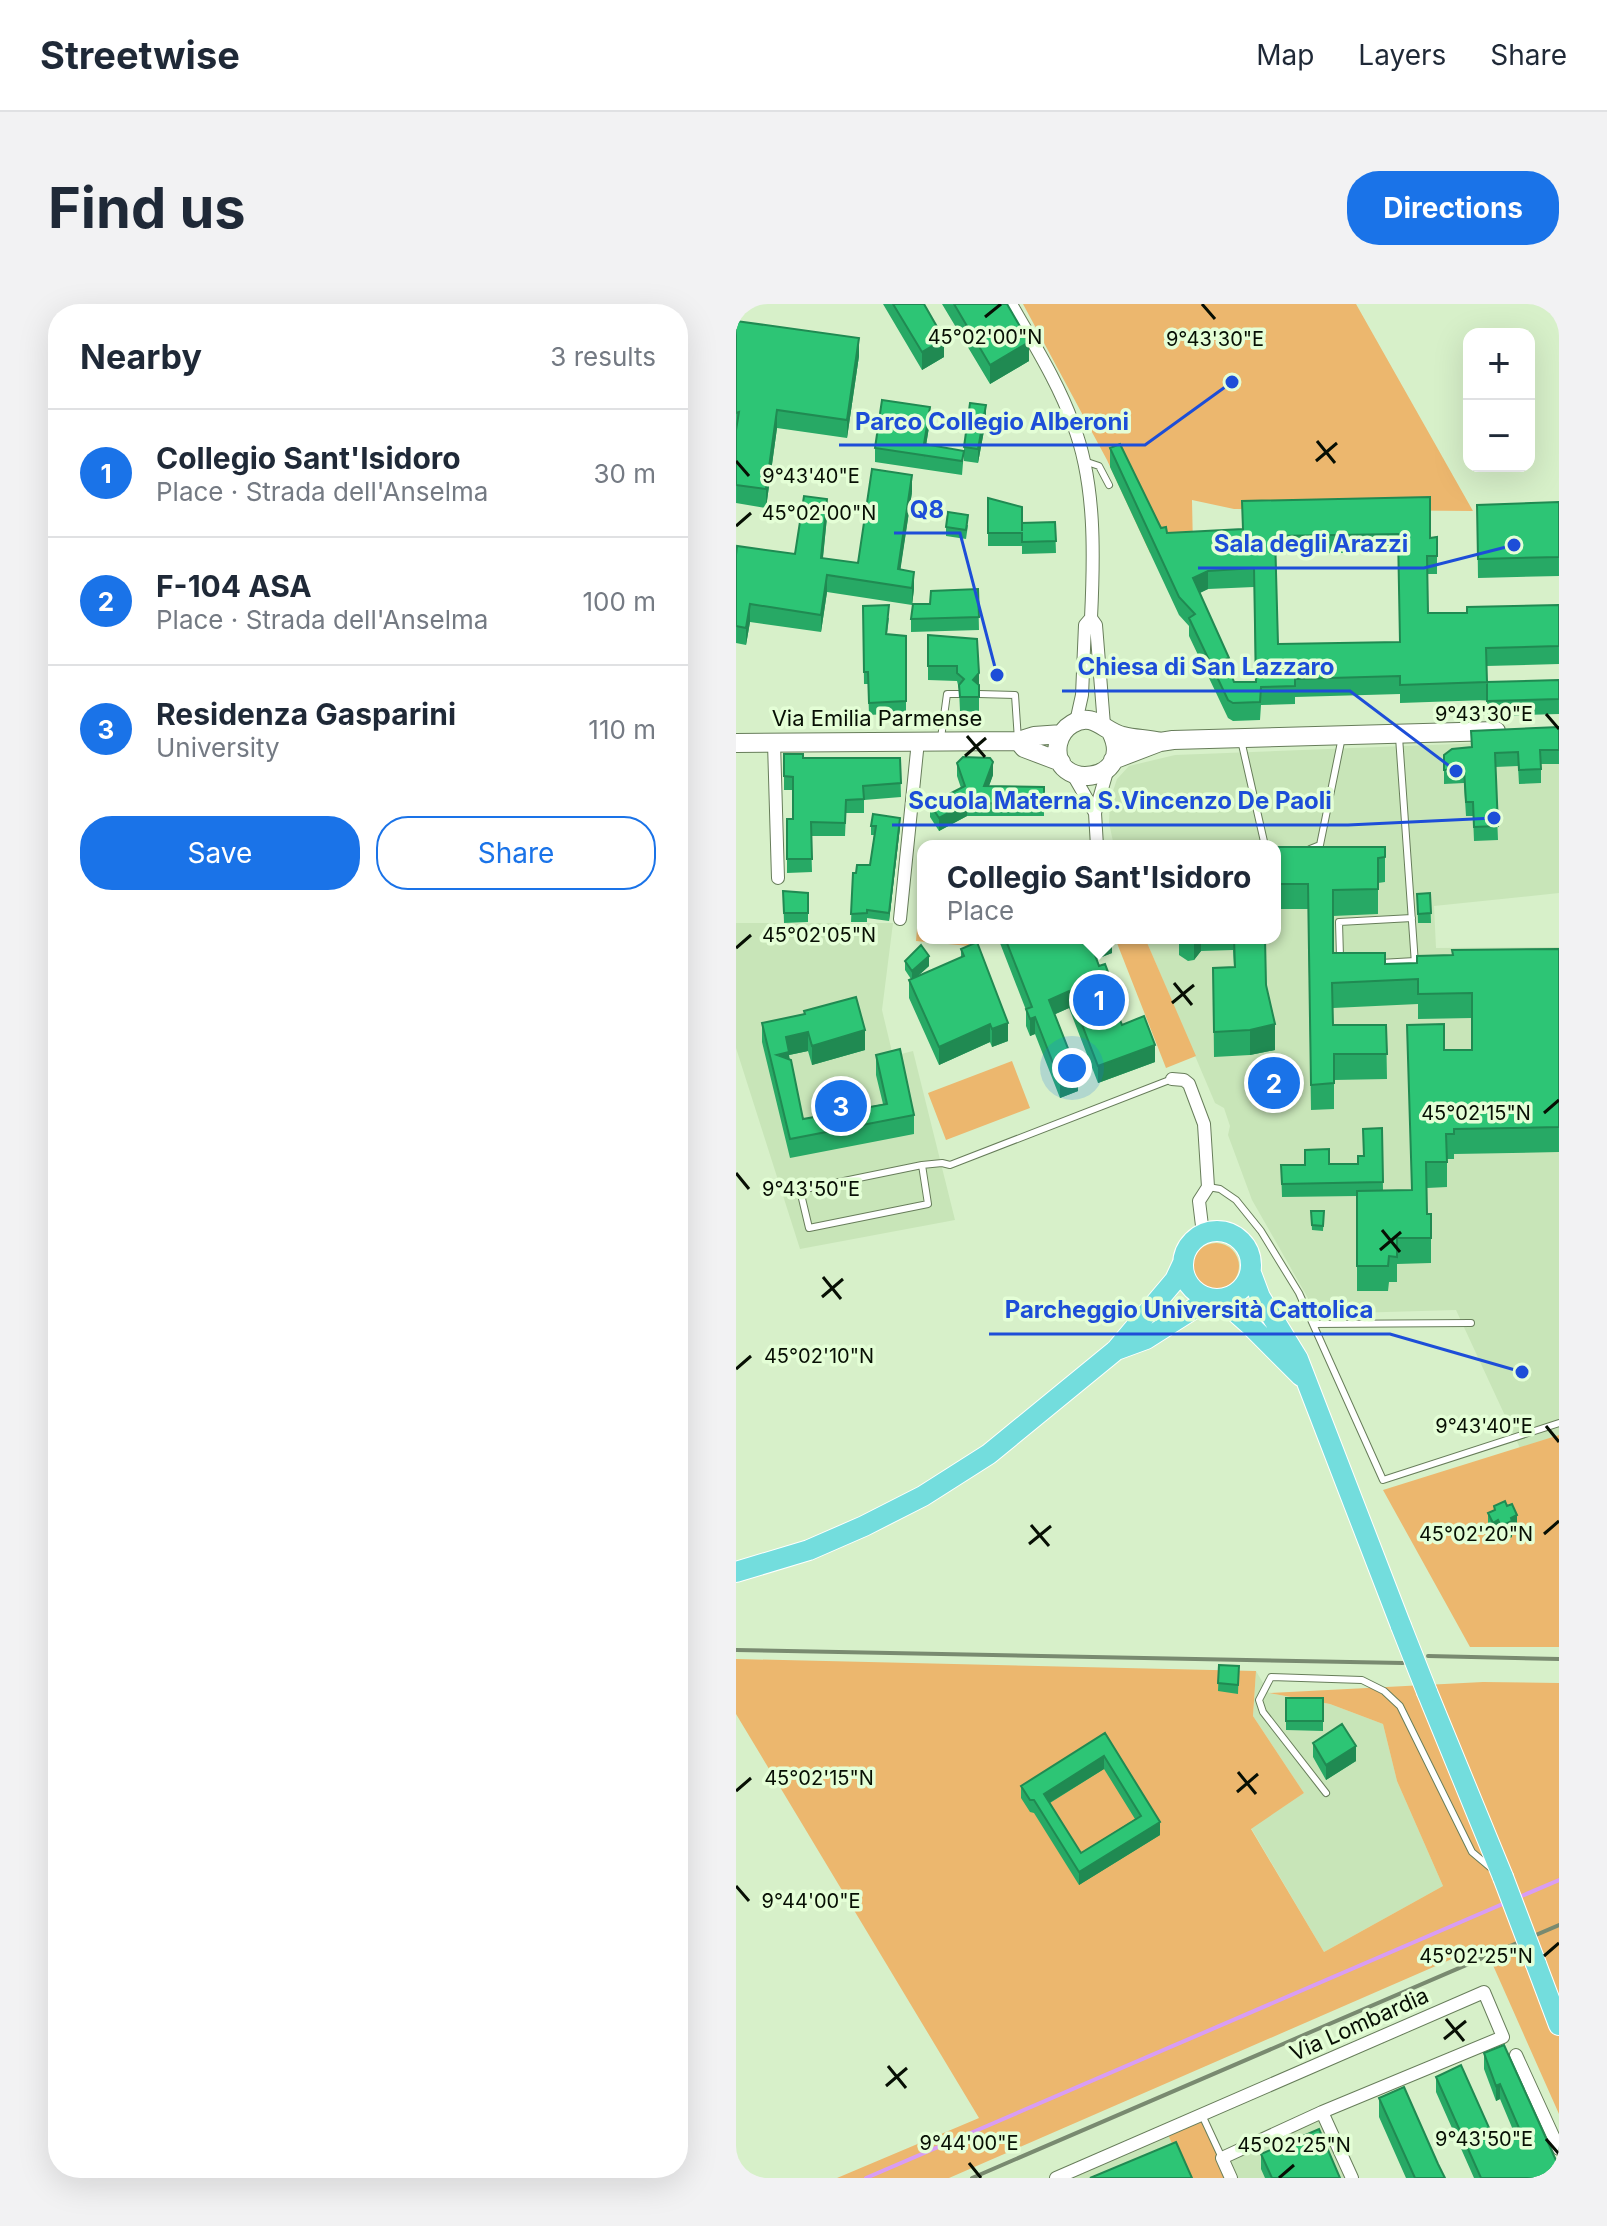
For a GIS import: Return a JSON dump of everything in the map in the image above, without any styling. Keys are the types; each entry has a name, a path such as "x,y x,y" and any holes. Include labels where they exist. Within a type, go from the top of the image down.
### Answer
{"main road":[{"name":"Via Emilia Parmense","path":"736,743 1018,741 1090,720 1126,737 1160,742 1240,737 1512,731"},
{"path":"1066,768 1058,748 1069,728"},
{"path":"1107,729 1116,746 1111,764"},
{"name":"Via Emilia Parmense","path":"1018,741 1024,748 1087,777 1095,776 1111,764 1160,742"},
{"path":"736,1572 809,1550 893,1512 989,1454 1116,1350 1175,1280 1186,1251 1203,1234 1226,1231 1239,1237 1250,1254 1251,1273 1260,1297 1298,1359 1559,2025"},
{"path":"1183,1263 1191,1287 1216,1300 1304,1378"},
{"path":"1116,1350 1146,1339 1216,1300 1235,1295 1251,1273"}],"street":[{"path":"1011,304 1056,386 1073,423 1084,461 1090,520 1091,618 1096,625 1107,729"},
{"path":"1069,728 1082,695 1085,625 1091,618"},
{"path":"900,919 918,741"},
{"path":"774,743 778,878"},
{"path":"1097,840 1095,813 1111,764"},
{"path":"1066,768 1095,813"},
{"path":"1172,1079 1184,1080 1189,1084 1204,1124 1208,1187 1199,1201 1203,1234"},
{"name":"Via Lombardia","path":"1056,2178 1484,1992 1503,2037 1322,2112 1222,2158"},
{"path":"1516,2055 1559,2149"},
{"path":"1322,2112 1352,2178"},
{"path":"1222,2158 1231,2178"}],"lane":[{"path":"1084,461 1099,466 1109,485"},
{"path":"941,741 947,694 958,694"},
{"path":"979,694 1015,695 1018,741"},
{"path":"1399,733 1415,963"},
{"path":"1306,850 1320,845 1342,735"},
{"path":"1240,737 1264,840"},
{"path":"1341,966 1339,922 1412,918"},
{"path":"1371,964 1431,964"},
{"path":"922,1165 928,1204 809,1228 800,1190 922,1165 950,1165 1172,1079"},
{"path":"1208,1187 1228,1193 1261,1231 1299,1293 1383,1480 1559,1423"},
{"path":"1313,1324 1471,1323"},
{"path":"1326,1793 1263,1712 1259,1700 1271,1677 1362,1680 1384,1691 1400,1706 1472,1852 1503,1877"},
{"path":"1202,2115 1222,2158"}],"shaded area":[{"path":"1023,304 1356,304 1473,511 1234,509 1192,500 1193,548 1150,553 1107,460"},
{"path":"1559,740 1559,893 1434,906 1436,948 1559,947 1559,1435 1520,1448 1456,1310 1317,1314 1252,1200 1228,1135 1230,1126 1224,1108 1215,1103 1148,944 1281,944 1281,840 1113,840 1109,823 1110,800 1117,779 1129,766 1175,755"},
{"path":"736,923 893,923 882,1010 893,1056 913,1051 955,1220 800,1249 736,1048"},
{"path":"1117,944 1148,944 1196,1056 1166,1068"},
{"path":"1012,1061 1030,1108 946,1140 928,1093"},
{"path":"1216,1243 1232,1250 1239,1266 1232,1282 1216,1289 1200,1282 1193,1266 1200,1250"},
{"path":"1559,1435 1559,1647 1470,1647 1383,1490"},
{"path":"736,1659 1256,1671 1253,1716 1304,1793 1251,1829 1324,1952 1443,1886 1397,1781 1383,1724 1330,1704 1269,1693 1483,1682 1559,1683 1559,2114 1484,1945 949,2178 837,2178 979,2118 736,1714"},
{"path":"1256,1671 1269,1693 1330,1704 1383,1724 1397,1781 1443,1886 1324,1952 1251,1828 1304,1793 1253,1716"},
{"path":"1202,2115 1231,2178 1187,2178 1166,2130"},
{"path":"1320,2116 1349,2178 1231,2178 1223,2160"},
{"path":"1166,2130 1187,2178 1053,2178"}],"building":[{"path":"893,304 924,304 944,339 922,352"},
{"path":"954,304 1007,304 1029,342 990,365"},
{"path":"736,321 859,338 847,420 777,410 766,489 736,485 739,412 736,413"},
{"path":"882,400 930,407 924,444 964,451 962,461 875,448"},
{"path":"970,403 986,405 978,449 964,447"},
{"path":"1120,444 1161,528 1166,527 1167,533 1243,529 1242,501 1430,497 1430,538 1437,537 1437,556 1427,556 1428,613 1467,613 1467,607 1559,605 1559,646 1486,648 1487,682 1400,685 1400,676 1295,679 1295,686 1261,687 1260,702 1233,703 1228,700 1189,618 1195,614 1179,597 1110,448","holes":["1398,534 1400,642 1278,644 1275,536","1254,568 1256,682 1234,682 1226,659 1229,658 1193,578 1208,571"]},
{"path":"872,469 912,475 898,569 914,572 912,588 827,575 821,615 750,604 746,628 736,626 737,546 795,554 804,496 827,499 821,558 858,563"},
{"path":"988,498 1022,507 1022,523 1055,522 1056,541 1022,542 1022,533 988,533"},
{"path":"1559,502 1559,557 1478,559 1477,505"},
{"path":"948,512 968,515 966,530 946,527"},
{"path":"978,589 979,617 911,619 913,604 930,604 931,591"},
{"path":"889,605 886,634 906,636 906,701 869,703 868,672 864,672 863,606"},
{"path":"928,635 977,639 979,673 973,680 979,685 979,697 960,697 959,685 964,679 957,673 957,666 928,666"},
{"path":"1559,680 1559,699 1487,701 1487,682"},
{"path":"1559,727 1559,750 1540,750 1541,769 1519,770 1518,752 1495,753 1498,826 1474,827 1473,802 1466,802 1464,769 1444,770 1444,755 1452,749 1472,747 1471,731"},
{"path":"784,754 803,754 803,758 900,758 901,783 863,786 864,799 846,800 845,823 811,822 812,859 787,859 787,819 793,819 793,777 784,776"},
{"path":"963,757 990,758 993,762 984,786 1044,787 1044,804 967,803 939,818 930,804 965,786 957,763"},
{"path":"873,814 900,818 889,913 867,910 867,913 851,914 853,873 856,873 857,865 870,865 876,826 871,826"},
{"path":"1281,847 1385,847 1385,857 1378,858 1378,889 1333,890 1333,953 1385,953 1385,964 1417,963 1417,956 1453,955 1452,950 1559,949 1559,1127 1454,1129 1454,1134 1446,1134 1447,1162 1426,1162 1427,1214 1431,1214 1431,1238 1397,1238 1397,1257 1389,1256 1388,1266 1357,1266 1357,1191 1412,1190 1407,1025 1444,1024 1444,1050 1472,1050 1472,993 1418,994 1418,979 1332,983 1333,1025 1386,1025 1387,1054 1334,1054 1334,1083 1311,1085 1308,884 1281,884"},
{"path":"783,891 808,893 808,913 784,913"},
{"path":"1430,893 1431,913 1418,914 1417,894"},
{"path":"978,944 1008,1023 992,1029 990,1024 939,1047 909,980 964,956 961,949"},
{"path":"1007,944 1091,944 1099,966 1105,964 1119,1001 1113,1003 1122,1025 1144,1016 1155,1045 1098,1066 1069,991 1049,1000 1078,1074 1060,1081 1035,1017 1030,1019 1026,1009 1032,1007"},
{"path":"1234,944 1265,944 1266,985 1275,1024 1250,1030 1214,1032 1213,968 1235,967"},
{"path":"921,945 929,956 912,971 905,961"},
{"path":"856,997 865,1030 812,1046 808,1032 786,1037 789,1052 777,1055 791,1060 803,1119 887,1104 876,1055 900,1049 914,1115 790,1139 762,1023 805,1014 804,1011"},
{"path":"1382,1128 1383,1182 1282,1184 1281,1165 1305,1165 1305,1150 1329,1149 1329,1164 1358,1164 1358,1156 1364,1156 1363,1129"},
{"path":"1311,1211 1324,1211 1323,1226 1312,1225"},
{"path":"1505,1501 1507,1506 1512,1504 1517,1515 1501,1526 1498,1520 1493,1523 1488,1513"},
{"path":"1219,1665 1239,1666 1238,1685 1218,1683"},
{"path":"1286,1698 1323,1698 1323,1721 1286,1721"},
{"path":"1342,1724 1356,1746 1326,1765 1313,1743"},
{"path":"1105,1733 1160,1822 1079,1872 1034,1800 1030,1800 1021,1786","holes":["1104,1756 1141,1816 1081,1853 1044,1794"]},
{"path":"1504,2045 1559,2167 1559,2178 1481,2178 1436,2077 1461,2065 1494,2139 1519,2128 1500,2084 1496,2086 1484,2053"},
{"path":"1404,2087 1445,2178 1415,2178 1379,2098"},
{"path":"1319,2129 1340,2178 1272,2178 1261,2154"},
{"path":"1176,2142 1192,2178 1090,2178"}],"waterway":[{"path":"1517,1898 1559,1880"},
{"path":"866,2178 1505,1903"}],"railway":[{"path":"736,1650 1403,1663"},
{"path":"1428,1656 1559,1659"},
{"path":"972,2178 1559,1925"}],"place":[{"name":"Parco Collegio Alberoni","path":"1232,382"},
{"name":"Sala degli Arazzi","path":"1514,545"},
{"name":"Q8","path":"997,675"},
{"name":"Chiesa di San Lazzaro","path":"1456,771"},
{"name":"Scuola Materna S.Vincenzo De Paoli","path":"1494,818"},
{"name":"Collegio Sant'Isidoro","path":"1099,1000"},
{"name":"F-104 ASA","path":"1274,1083"},
{"name":"Residenza Gasparini","path":"841,1106"},
{"name":"Parcheggio Università Cattolica","path":"1522,1372"}]}
